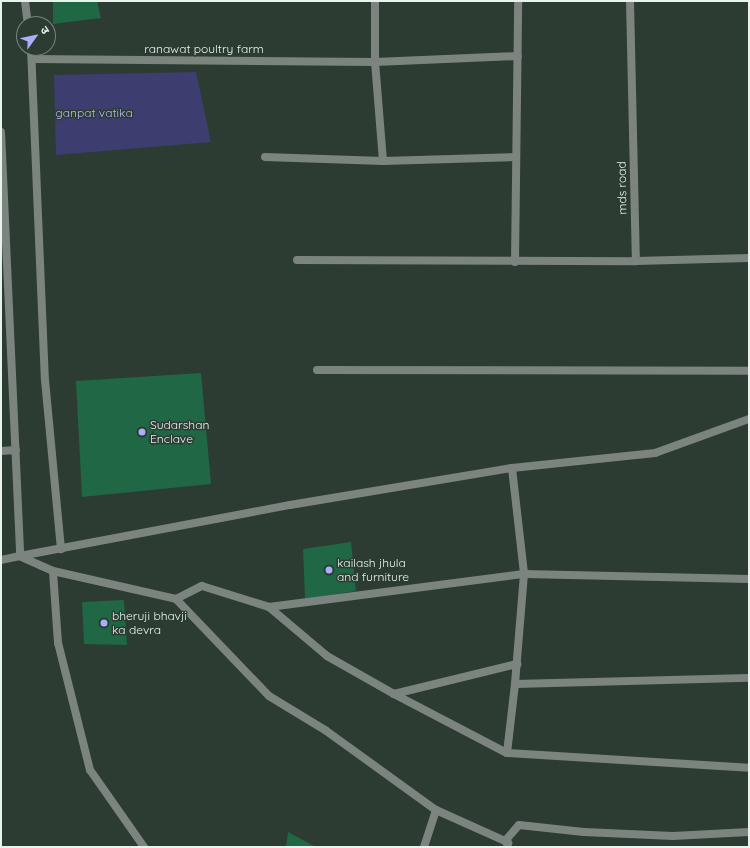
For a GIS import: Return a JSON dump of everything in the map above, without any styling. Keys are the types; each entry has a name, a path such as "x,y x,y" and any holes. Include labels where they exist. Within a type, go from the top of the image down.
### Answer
{"street":[{"path":"26,1 27,16"},
{"path":"375,1 375,62 383,161"},
{"path":"515,262 518,1"},
{"name":"mds road","path":"630,1 636,261"},
{"path":"32,56 44,380 61,549"},
{"name":"ranawat poultry farm","path":"32,60 375,62 518,56"},
{"path":"1,132 20,556"},
{"path":"265,157 383,161 516,157"},
{"path":"297,260 515,262 749,258"},
{"path":"317,370 749,371"},
{"path":"1,560 290,505 512,468 655,453 749,419"},
{"path":"1,451 16,450"},
{"path":"507,752 517,664 524,574 512,468"},
{"path":"20,556 53,571 176,599 269,696 325,730 436,810 508,845 519,825 584,832 673,836 749,832"},
{"path":"53,571 58,643 90,770 144,847"},
{"path":"269,607 524,574 749,579"},
{"path":"176,599 202,586 269,607 327,656 394,694 507,752 749,768"},
{"path":"394,694 517,664"},
{"path":"515,684 749,678"},
{"path":"424,847 436,810"}],"green space":[{"name":"ganpat vatika","path":"196,72 211,142 56,155 54,75"}],"building":[{"path":"53,1 97,1 101,18 56,24 56,16 53,16"},
{"name":"Sudarshan Enclave","path":"201,373 211,484 82,497 76,381"},
{"name":"kailash jhula and furniture","path":"351,542 356,591 305,599 303,549"},
{"name":"bheruji bhavji ka devra","path":"124,600 127,645 84,644 82,602"},
{"path":"288,832 316,847 286,847"}],"place":[{"name":"Sudarshan Enclave","path":"142,432"},
{"name":"kailash jhula and furniture","path":"329,570"},
{"name":"bheruji bhavji ka devra","path":"104,623"}]}
